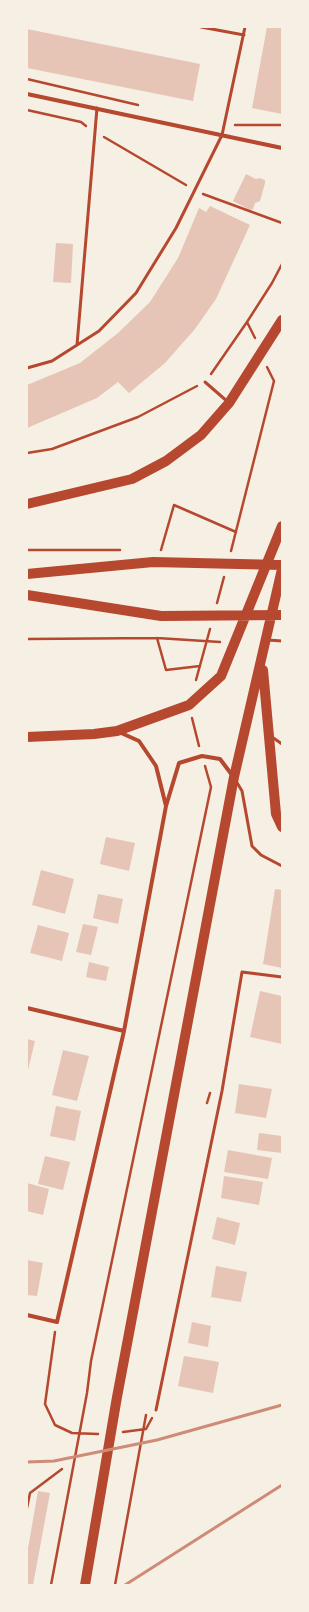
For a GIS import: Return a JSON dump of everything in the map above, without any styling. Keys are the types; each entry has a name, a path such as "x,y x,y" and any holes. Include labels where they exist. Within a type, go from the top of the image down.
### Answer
{"main road":[{"path":"27,504 132,479 166,461 201,435 229,403 262,354 282,320"},
{"path":"27,737 94,734 117,731 189,705 221,676 282,526"},
{"path":"27,574 153,562 282,565"},
{"path":"85,1585 117,1397 234,777 282,569"},
{"path":"27,595 161,616 282,615"},
{"path":"262,660 267,735 276,814 282,827"}],"street":[{"path":"27,94 282,148"},
{"path":"117,731 139,741 156,766 166,806"},
{"path":"27,1315 57,1322 124,1031 166,806 179,763 202,756 220,760 234,777"},
{"path":"27,1008 124,1031"}],"lane":[{"path":"201,27 244,35"},
{"path":"27,368 52,361 99,331 136,293 176,228 222,135 245,27"},
{"path":"77,345 97,108"},
{"path":"205,382 229,403"},
{"path":"266,640 282,641"},
{"path":"267,735 282,744"},
{"path":"234,777 242,790 252,846 261,855 282,866"},
{"path":"156,1410 222,1090 242,972 282,977"}],"path":[{"path":"27,79 141,106"},
{"path":"27,110 81,122 194,191 282,223"},
{"path":"224,126 282,125"},
{"path":"27,454 52,449 138,417 205,382 272,284 282,264"},
{"path":"230,554 274,382 247,322"},
{"path":"153,550 161,550 174,505 236,532"},
{"path":"27,550 122,550"},
{"path":"216,606 226,569"},
{"path":"51,1585 92,1353 212,787 202,756 189,705 212,621"},
{"path":"27,639 157,638 166,670 200,666"},
{"path":"57,1322 45,1404 55,1425 72,1433 102,1434"},
{"path":"116,1432 146,1429 156,1410"},
{"path":"115,1585 147,1413"},
{"path":"27,1508 30,1493 62,1469"}],"building":[{"path":"267,27 282,27 282,114 252,108"},
{"path":"27,29 200,64 193,101 27,68"},
{"path":"246,174 256,179 260,178 265,180 260,201 255,203 253,209 250,210 233,201"},
{"path":"210,206 250,225 216,299 195,329 165,363 129,393 118,382 97,398 27,428 27,385 80,363 118,333 150,302 178,258 199,208 206,212"},
{"path":"56,243 73,244 71,283 53,282"},
{"path":"106,837 135,843 129,871 100,864"},
{"path":"41,870 74,879 65,914 32,905"},
{"path":"275,889 282,890 282,968 263,964"},
{"path":"98,894 123,899 118,924 93,918"},
{"path":"83,924 98,927 91,955 76,952"},
{"path":"38,925 69,933 62,961 30,953"},
{"path":"89,962 109,967 106,981 86,977"},
{"path":"260,991 282,996 282,1044 250,1037"},
{"path":"27,1039 35,1041 28,1070 27,1070"},
{"path":"63,1050 89,1056 77,1101 52,1095"},
{"path":"239,1084 272,1089 266,1118 235,1113"},
{"path":"56,1106 81,1111 75,1141 50,1136"},
{"path":"259,1133 282,1136 282,1153 257,1150"},
{"path":"228,1150 272,1158 268,1179 224,1172"},
{"path":"45,1156 70,1162 63,1190 38,1184"},
{"path":"224,1176 263,1182 259,1205 221,1198"},
{"path":"27,1183 49,1189 43,1215 27,1211"},
{"path":"217,1217 240,1223 235,1245 212,1239"},
{"path":"27,1260 43,1263 37,1296 27,1295"},
{"path":"216,1266 247,1272 241,1302 211,1297"},
{"path":"192,1322 211,1326 208,1347 188,1343"},
{"path":"184,1356 219,1362 213,1393 178,1386"},
{"path":"38,1491 50,1493 33,1585 27,1585 27,1554"}],"railway":[{"path":"27,1462 54,1461 157,1440 282,1405"},
{"path":"125,1585 282,1485"}]}
